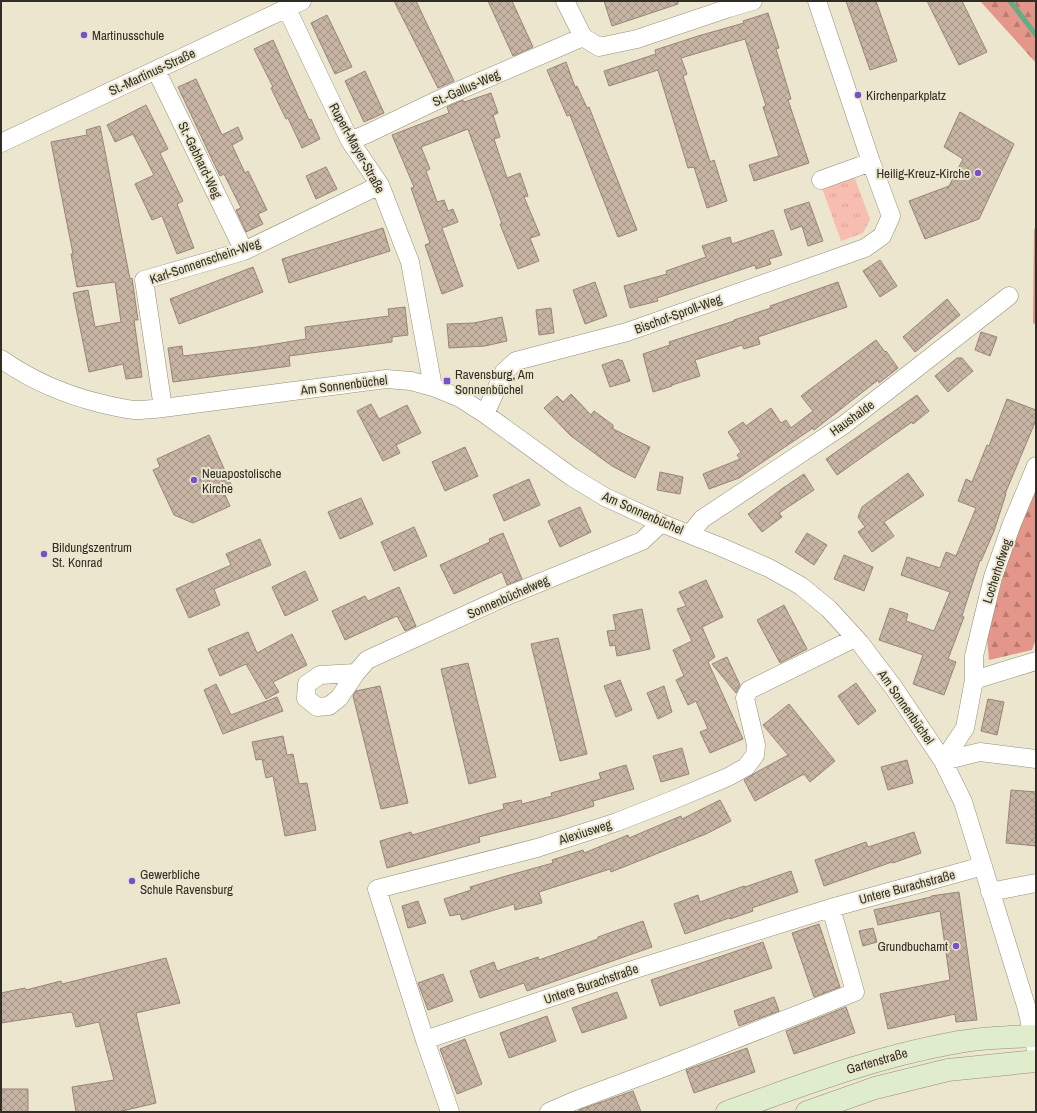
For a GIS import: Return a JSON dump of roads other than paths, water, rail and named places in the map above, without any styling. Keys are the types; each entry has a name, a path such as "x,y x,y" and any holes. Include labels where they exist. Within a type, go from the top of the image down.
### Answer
{"main road":[{"name":"Gartenstraße","path":"727,1112 860,1065 895,1055 955,1043 991,1038 1035,1041"},
{"name":"Gartenstraße","path":"807,1112 875,1088 948,1070 1036,1061"}],"street":[{"path":"565,1 583,37 599,48 637,39 753,1"},
{"path":"817,1 871,162 821,180"},
{"name":"St.-Martinus-Straße","path":"1,143 295,5"},
{"name":"Rupert-Mayer-Straße","path":"295,5 350,141 380,185 410,262 433,387"},
{"name":"St.-Gallus-Weg","path":"350,141 444,97 583,37"},
{"name":"St.-Gebhard-Weg","path":"156,70 244,251"},
{"name":"Bischof-Sproll-Weg","path":"484,414 504,372 516,361 627,332 865,248 882,236 891,216 871,162"},
{"name":"Karl-Sonnenschein-Weg","path":"163,408 144,280 244,251 380,185"},
{"name":"Haushalde","path":"690,534 702,519 845,424 1010,296"},
{"name":"Am Sonnenbüchel","path":"1,359 27,376 48,387 78,398 115,408 135,410 163,408 386,379 411,381 433,387 460,398 572,477 605,497 769,568 801,586 829,609 855,638 894,688 943,761 963,802 984,866 990,892 1027,1009 1035,1041"},
{"name":"Locherhofweg","path":"943,761 965,728 974,680 974,656 993,577 1011,526 1036,466"},
{"name":"Sonnenbüchelweg","path":"356,673 367,660 507,596 642,541 661,522"},
{"name":"Alexiusweg","path":"425,1040 377,889 537,848 617,822 728,777 746,767 755,755 756,745 745,698 749,690 855,638"},
{"path":"974,680 1036,662"},
{"path":"943,761 980,752 1036,758"},
{"name":"Untere Burachstraße","path":"425,1040 629,971 831,908 984,866"},
{"path":"990,892 1036,883"},
{"path":"549,1112 855,992 831,908"},
{"path":"425,1040 450,1112"}],"waterway":[{"path":"1010,1 1036,35"}],"place":[{"name":"Martinusschule","path":"84,35"},
{"name":"Kirchenparkplatz","path":"858,95"},
{"name":"Heilig-Kreuz-Kirche","path":"978,173"},
{"name":"Ravensburg, Am Sonnenbüchel","path":"447,381"},
{"name":"Neuapostolische Kirche","path":"194,480"},
{"name":"Bildungszentrum St. Konrad","path":"44,554"},
{"name":"Gewerbliche Schule Ravensburg","path":"132,881"},
{"name":"Grundbuchamt","path":"956,946"}]}
